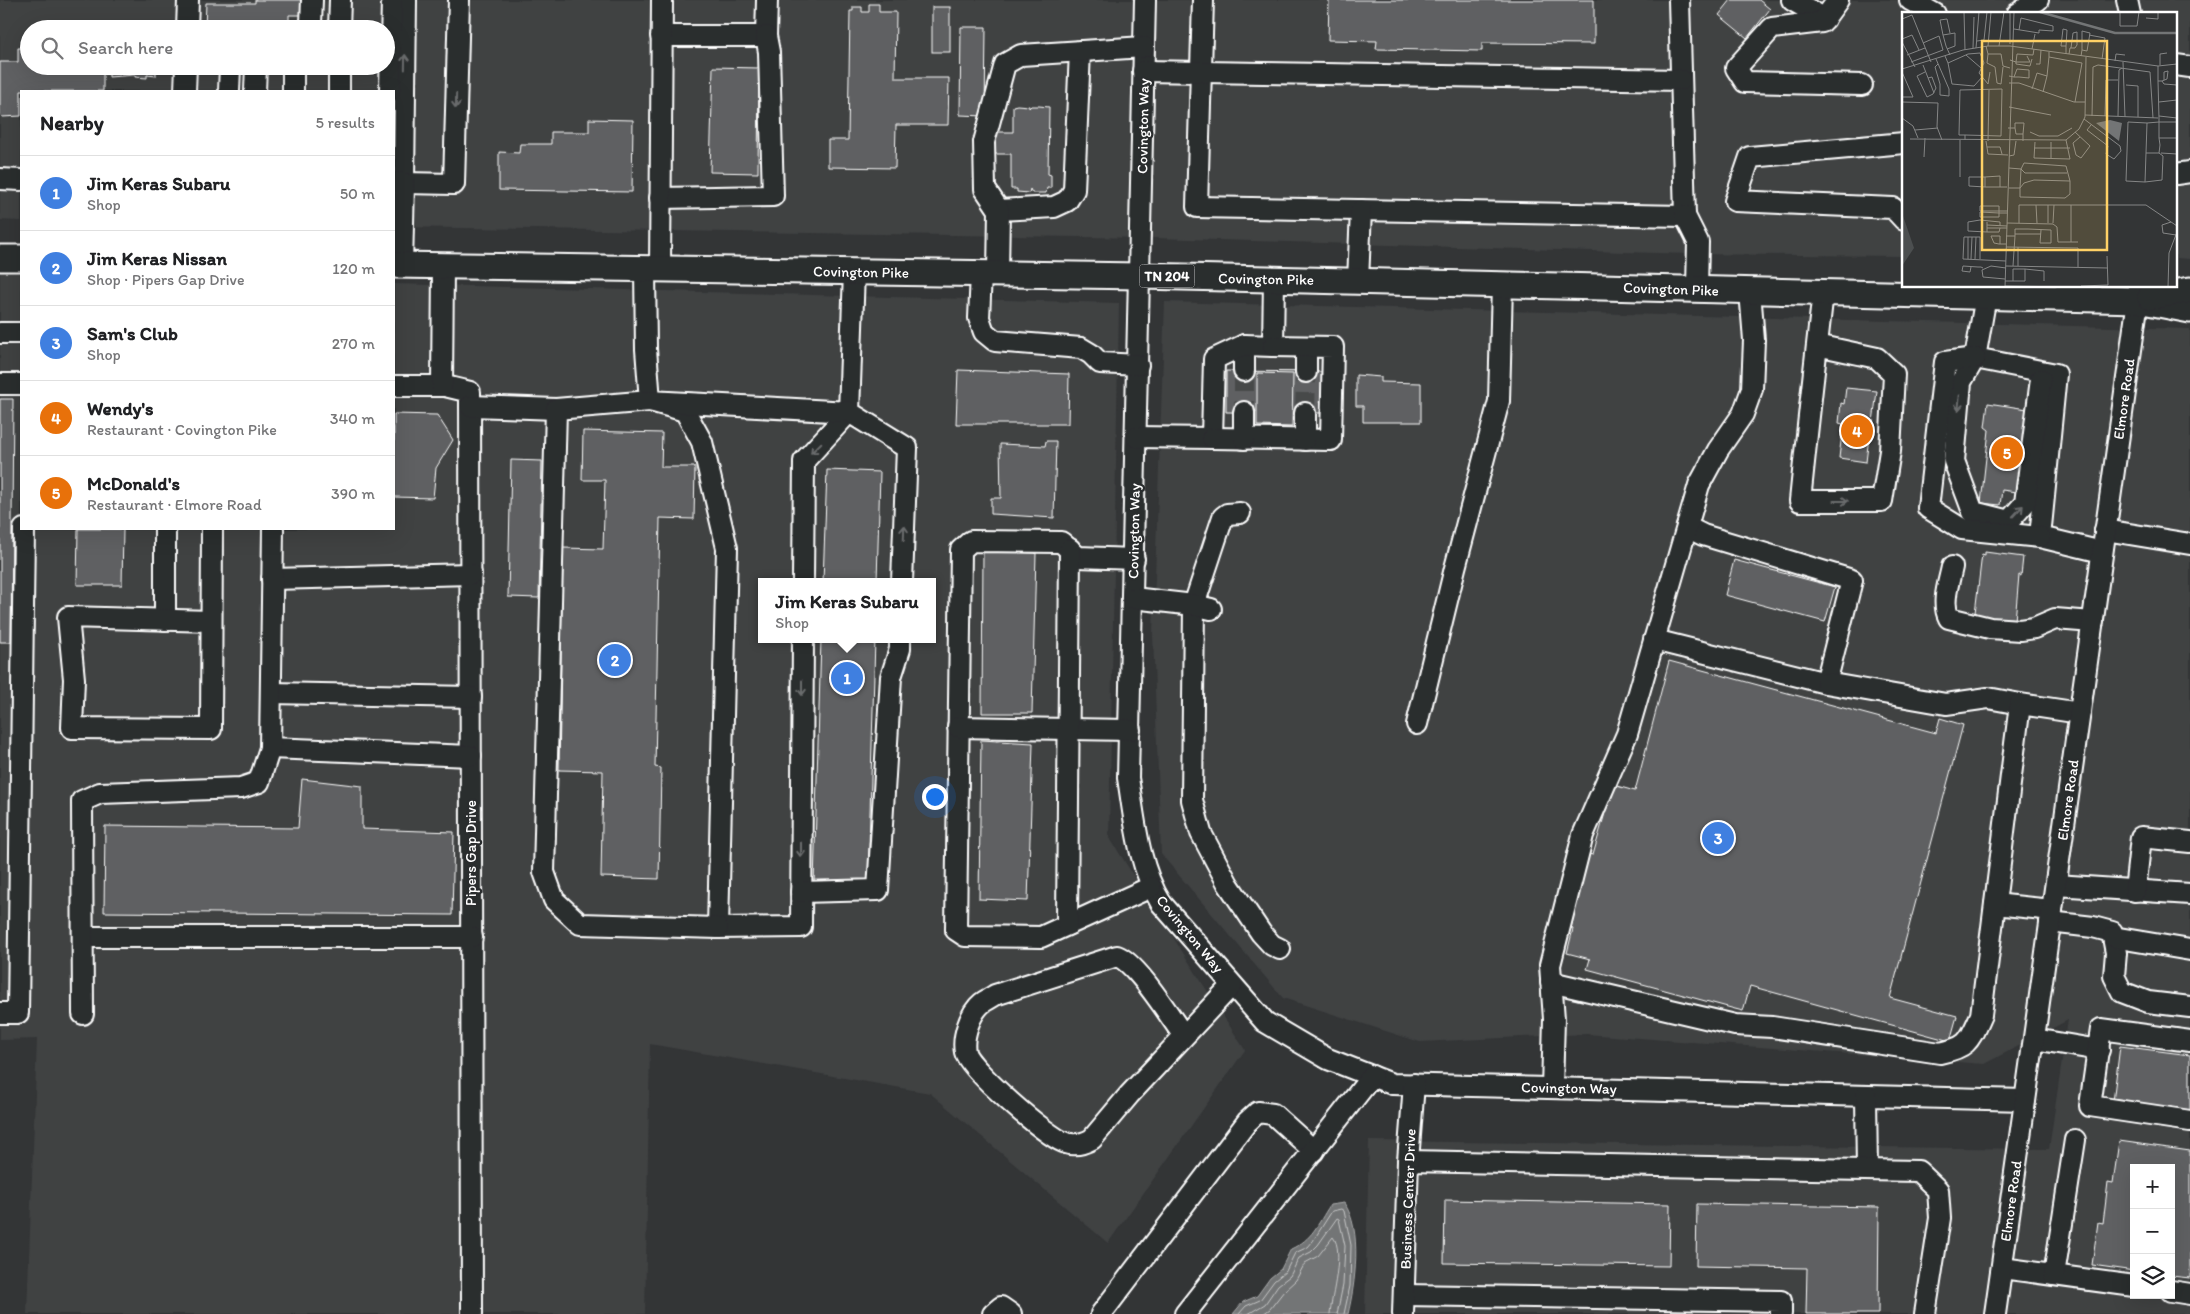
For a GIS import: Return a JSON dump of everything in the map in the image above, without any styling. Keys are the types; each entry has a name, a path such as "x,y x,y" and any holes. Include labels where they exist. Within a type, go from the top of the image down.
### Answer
{"main road":[{"path":"0,258 20,258"},
{"name":"Covington Pike","path":"398,265 1140,276 1697,289 1750,292 1911,290 1986,296 2190,290"},
{"name":"Covington Pike","path":"2138,293 2190,310"}],"street":[{"path":"187,20 188,0"},
{"path":"312,0 312,20"},
{"path":"340,0 340,20"},
{"path":"392,0 392,20"},
{"path":"398,265 406,0"},
{"path":"399,183 454,184 459,0"},
{"path":"650,401 646,348 660,198 662,0"},
{"path":"660,198 773,196 769,52 766,36 768,0"},
{"name":"Covington Way","path":"1144,0 1140,276 1128,778 1139,849 1151,887 1161,903 1265,1022 1328,1060 1392,1084 2025,1100"},
{"path":"1203,0 1197,207 1684,216"},
{"path":"1679,0 1684,216 1698,242 1697,289"},
{"path":"1792,0 1824,19"},
{"path":"1838,0 1822,22 1772,28 1736,68 1745,82 1862,85"},
{"path":"1910,0 1931,12"},
{"path":"2020,12 2038,0"},
{"path":"661,36 766,36"},
{"path":"1138,365 1100,363 1081,348 995,341 984,332 979,318 990,274 999,210 985,189 984,142 1005,64 1021,55 1144,47"},
{"path":"999,210 1054,206 1066,201 1074,190 1080,51"},
{"path":"1143,70 1681,80"},
{"path":"185,90 186,75"},
{"path":"229,90 230,75"},
{"path":"255,90 256,75"},
{"path":"293,75 293,90"},
{"path":"339,75 339,90"},
{"path":"390,75 390,90"},
{"path":"1902,143 1750,156 1736,201 1893,208 1902,218"},
{"path":"0,179 20,180"},
{"path":"1358,281 1361,210"},
{"path":"442,386 444,266"},
{"path":"803,578 804,461 849,412 854,272"},
{"path":"1273,346 1274,279"},
{"path":"1417,724 1454,568 1499,401 1502,284"},
{"path":"1552,1088 1554,1020 1550,965 1583,835 1626,734 1699,485 1718,450 1743,414 1752,389 1754,340 1750,292"},
{"path":"1816,345 1877,358 1894,374 1890,451 1882,501 1800,501 1816,345 1823,292"},
{"name":"Elmore Road","path":"1995,1314 2138,293"},
{"path":"1986,296 1975,358 1961,382 1954,461 1973,512 2009,521 2025,503 2041,371"},
{"path":"0,333 20,334"},
{"path":"1244,345 1244,371"},
{"path":"1136,437 1330,440 1333,347 1244,345 1214,359 1212,438"},
{"path":"1306,347 1306,372"},
{"path":"2040,537 2056,374 1975,358 1945,362 1928,508 1962,530 2040,537 2102,552"},
{"path":"0,384 20,384"},
{"path":"395,386 442,386 470,399 556,408 650,401 849,412 907,448 902,578"},
{"name":"Pipers Gap Drive","path":"470,399 472,1314"},
{"path":"650,401 685,411 702,442 727,548 718,928"},
{"path":"556,408 544,872 554,900 580,924 718,928 801,927 803,643"},
{"path":"1244,412 1244,439"},
{"path":"1305,413 1305,440"},
{"path":"1240,513 1227,514 1223,517 1203,607 1192,800 1201,833 1228,884 1261,933 1272,945 1280,949"},
{"path":"1687,527 1703,535 1852,580 1826,683"},
{"path":"0,1013 18,1013 24,530"},
{"path":"165,620 166,530"},
{"path":"211,621 68,617 74,679 72,728 210,729 212,530"},
{"path":"83,1014 82,802 100,793 241,788 259,782 270,748 273,530"},
{"path":"2106,530 2190,544"},
{"path":"1134,559 1078,557 1061,542 971,541 960,550 956,930 965,936 1041,937 1151,887"},
{"path":"1067,924 1070,549"},
{"path":"1952,567 1945,601 1946,613 1949,618 1990,628 2020,630 2034,628 2055,620 2093,622"},
{"path":"272,579 471,574"},
{"path":"1133,598 1203,607"},
{"path":"1654,640 1826,683 1946,704 1988,698 2080,713"},
{"path":"801,892 878,890 891,677 900,644"},
{"path":"271,693 471,697"},
{"path":"1551,982 1735,1025 1772,1027 1940,1053 1955,1050 1966,1044 1981,1015 2020,704"},
{"path":"958,727 1130,730"},
{"path":"270,748 471,756"},
{"path":"2135,891 2141,838 2190,842"},
{"path":"2056,885 2190,894"},
{"path":"1995,904 2112,932 2116,953 2114,976 2122,992 2148,1002 2190,1007"},
{"path":"84,937 472,937"},
{"path":"2113,937 2190,950"},
{"path":"1184,1036 1125,958 1117,956 995,995 982,1003 973,1014 964,1046 968,1060 1019,1110 1057,1140 1074,1145 1092,1139 1129,1095 1184,1036 1232,984"},
{"path":"2190,1041 2101,1029 2090,1106 2190,1121"},
{"path":"2034,1039 2099,1050"},
{"path":"1185,1314 1372,1076"},
{"name":"Business Center Drive","path":"1404,1305 1408,1161 1414,1084"},
{"path":"1866,1096 1868,1170"},
{"path":"1101,1314 1247,1122 1258,1112 1273,1114 1314,1151"},
{"path":"2054,1275 2075,1140"},
{"path":"1408,1161 1918,1171 1938,1190 1940,1218 1925,1314"},
{"path":"2002,1268 2130,1285"},
{"path":"2175,1292 2190,1294"},
{"path":"1404,1305 1781,1301 1781,1314"},
{"path":"994,1314 1001,1308 1011,1314"}],"shaded area":[{"path":"0,0 2190,0 2190,259 2178,258 2178,12 1902,12 1902,256 1691,254 1156,238 395,227 395,90 20,90 20,221 0,220"},
{"path":"0,269 20,270 20,530 395,530 395,284 1119,303 1109,837 1245,1050 1108,1243 930,1093 650,1044 645,1314 27,1314 37,1039 0,1040"},
{"path":"1165,302 2190,329 2190,1314 1365,1314 1369,1141 2049,1149 2068,1020 1984,1064 1586,1034 1420,1042 1283,998 1161,854 1153,634"}],"water":[{"path":"1344,1203 1354,1227 1356,1257 1348,1314 1233,1314 1243,1302 1257,1296 1270,1278 1281,1269 1291,1249 1310,1236 1330,1205"}],"building":[{"path":"255,0 308,0 308,15 289,15 289,20 205,20 206,3 255,3"},
{"path":"1329,0 1594,0 1594,44 1482,43 1482,51 1376,49 1377,41 1328,40"},
{"path":"1731,0 1759,0 1770,9 1747,38 1719,15"},
{"path":"869,4 879,4 879,12 896,12 895,78 949,78 948,125 896,125 895,168 828,167 828,140 848,140 850,11 853,11 853,7 862,7 862,12 869,12"},
{"path":"932,7 950,7 950,52 932,52"},
{"path":"961,27 986,27 985,116 960,115"},
{"path":"18,48 20,48 20,75 103,75 103,90 20,90 20,116 2,117 0,115 0,62 18,62"},
{"path":"713,67 759,68 758,173 710,172"},
{"path":"109,75 135,75 109,77"},
{"path":"135,75 147,75 147,78 135,77"},
{"path":"1013,106 1029,106 1029,108 1031,106 1049,107 1048,174 1051,175 1051,188 1047,188 1046,193 1032,193 1030,189 1029,193 1017,192 1017,189 1011,189 1011,154 995,154 995,132 1013,132"},
{"path":"589,119 633,120 632,192 499,190 499,152 519,153 520,144 551,144 551,132 589,132"},
{"path":"958,370 1069,374 1068,424 956,424"},
{"path":"1226,371 1325,372 1324,413 1226,412"},
{"path":"1257,373 1293,374 1292,427 1257,426"},
{"path":"1356,375 1381,377 1381,382 1421,383 1421,422 1363,422 1363,406 1356,406"},
{"path":"1846,388 1877,391 1866,462 1839,458 1843,424 1839,423 1841,403 1844,404"},
{"path":"0,399 13,399 11,642 0,642"},
{"path":"1988,403 2027,409 2025,421 2031,422 2027,476 2018,475 2016,492 2002,490 2000,505 1981,503 1989,430 1985,427"},
{"path":"395,414 437,415 453,440 436,468 433,498 395,497"},
{"path":"583,431 662,433 661,467 695,467 694,519 660,518 655,767 661,768 659,879 601,877 603,771 559,770 563,548 603,549 605,480 582,480"},
{"path":"1046,441 1056,441 1054,518 991,514 991,498 1001,498 1000,444 1045,446"},
{"path":"511,460 542,461 539,598 508,597"},
{"path":"827,470 880,472 877,578 823,578"},
{"path":"78,530 123,530 122,585 77,585"},
{"path":"983,551 1036,553 1032,713 982,713"},
{"path":"1985,552 2023,557 2021,576 2019,575 2015,621 1977,616 1977,613 1975,613 1982,554 1985,555"},
{"path":"1734,560 1835,587 1825,622 1725,595"},
{"path":"821,643 875,643 868,884 814,884"},
{"path":"1669,661 1936,733 1940,718 1963,725 1890,998 1957,1016 1950,1041 1750,986 1743,1011 1587,969 1590,959 1567,953 1573,929 1569,927 1588,854 1593,855 1613,785 1635,791"},
{"path":"981,740 1033,743 1028,901 979,899"},
{"path":"302,779 362,786 362,829 454,832 452,915 104,912 105,826 298,828"},
{"path":"2120,1046 2190,1055 2190,1112 2113,1102"},
{"path":"2119,1141 2190,1151 2190,1278 2175,1276 2175,1164 2130,1164 2130,1270 2092,1265 2098,1222 2103,1223 2108,1182 2113,1183"},
{"path":"1445,1200 1670,1204 1669,1266 1444,1263"},
{"path":"1697,1204 1879,1207 1878,1314 1806,1314 1807,1268 1696,1266"}],"tunnel":[{"path":"1244,371 1244,412"},
{"path":"1305,413 1306,372"}],"place":[{"name":"Wendy's","path":"1857,431"},
{"name":"McDonald's","path":"2007,453"},
{"name":"Jim Keras Nissan","path":"615,660"},
{"name":"Jim Keras Subaru","path":"847,678"},
{"name":"Sam's Club","path":"1718,838"}]}
